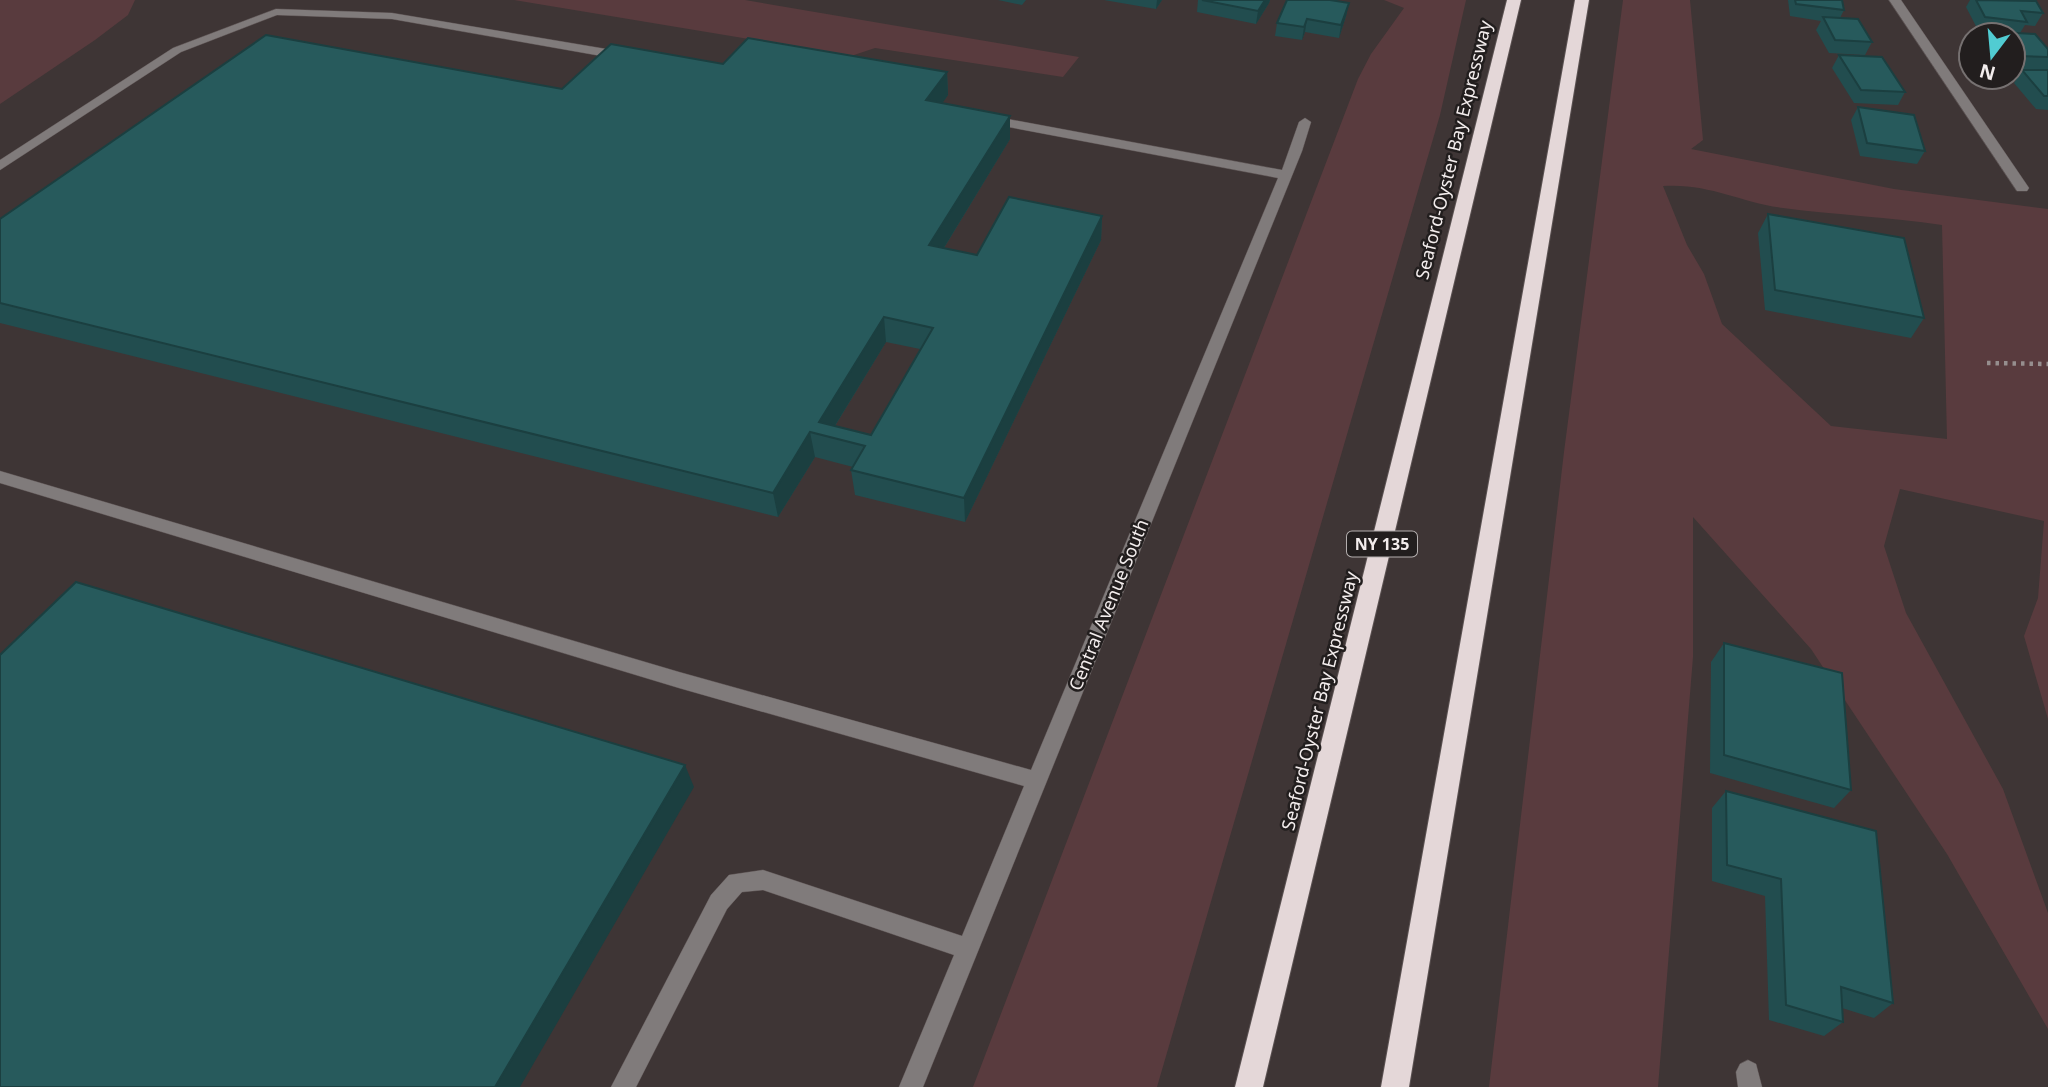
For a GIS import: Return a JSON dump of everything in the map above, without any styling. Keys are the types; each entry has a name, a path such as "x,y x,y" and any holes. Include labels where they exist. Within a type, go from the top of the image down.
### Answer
{"highway":[{"name":"Seaford-Oyster Bay Expressway","path":"1249,1087 1514,0"},
{"path":"1395,1087 1581,0"}],"street":[{"path":"1895,0 2022,188"},
{"path":"0,166 177,50 276,12 393,16 632,58"},
{"path":"979,117 1286,175"},
{"name":"Central Avenue South","path":"911,1087 1306,122"},
{"path":"0,477 666,676 1037,781"},
{"path":"623,1087 719,902 737,882 762,880 968,949"}],"path":[{"path":"1987,363 2048,364"}],"shaded area":[{"path":"0,0 135,0 128,15 0,104"},
{"path":"514,0 745,0 1079,57 1063,77 875,48 851,56"},
{"path":"1384,0 1466,0 1440,115 1157,1087 973,1087 1358,79 1371,54 1404,8"},
{"path":"1623,0 1690,0 1703,140 1691,149 1894,189 2048,209 2048,719 2024,636 2038,598 2044,521 1900,489 1884,546 1906,613 2003,789 2048,913 2048,1029 1947,854 1811,649 1693,517 1693,657 1658,1087 1489,1087 1564,452","holes":["1663,186 1710,190 1783,208 1942,225 1947,439 1831,426 1722,324 1704,274 1687,245"]}],"building":[{"path":"1202,0 1265,0 1258,11"},
{"path":"1287,0 1349,3 1341,25 1307,19 1304,27 1277,23"},
{"path":"1795,0 1842,0 1844,10 1796,4"},
{"path":"1976,0 2036,1 2043,13 2021,11 2026,21 1985,17"},
{"path":"1823,17 1858,19 1872,42 1835,40"},
{"path":"2027,34 2035,34 2048,49 2048,57 2027,56"},
{"path":"266,35 562,89 611,44 723,64 748,38 947,72 926,100 1010,116 929,245 977,255 1009,197 1102,216 964,498 851,470 865,446 810,432 773,493 0,303 0,219","holes":["884,317 933,328 871,435 819,422"]},
{"path":"1839,55 1882,57 1905,92 1861,90"},
{"path":"2027,70 2048,70 2048,96 2044,96 2027,76"},
{"path":"1858,107 1914,115 1925,151 1867,143"},
{"path":"1768,214 1904,238 1924,318 1775,290"},
{"path":"76,582 685,765 495,1087 0,1087 0,655"},
{"path":"1724,643 1842,673 1851,790 1724,755"},
{"path":"1726,791 1876,831 1893,1003 1841,987 1843,1022 1786,1005 1781,879 1727,865"}]}
